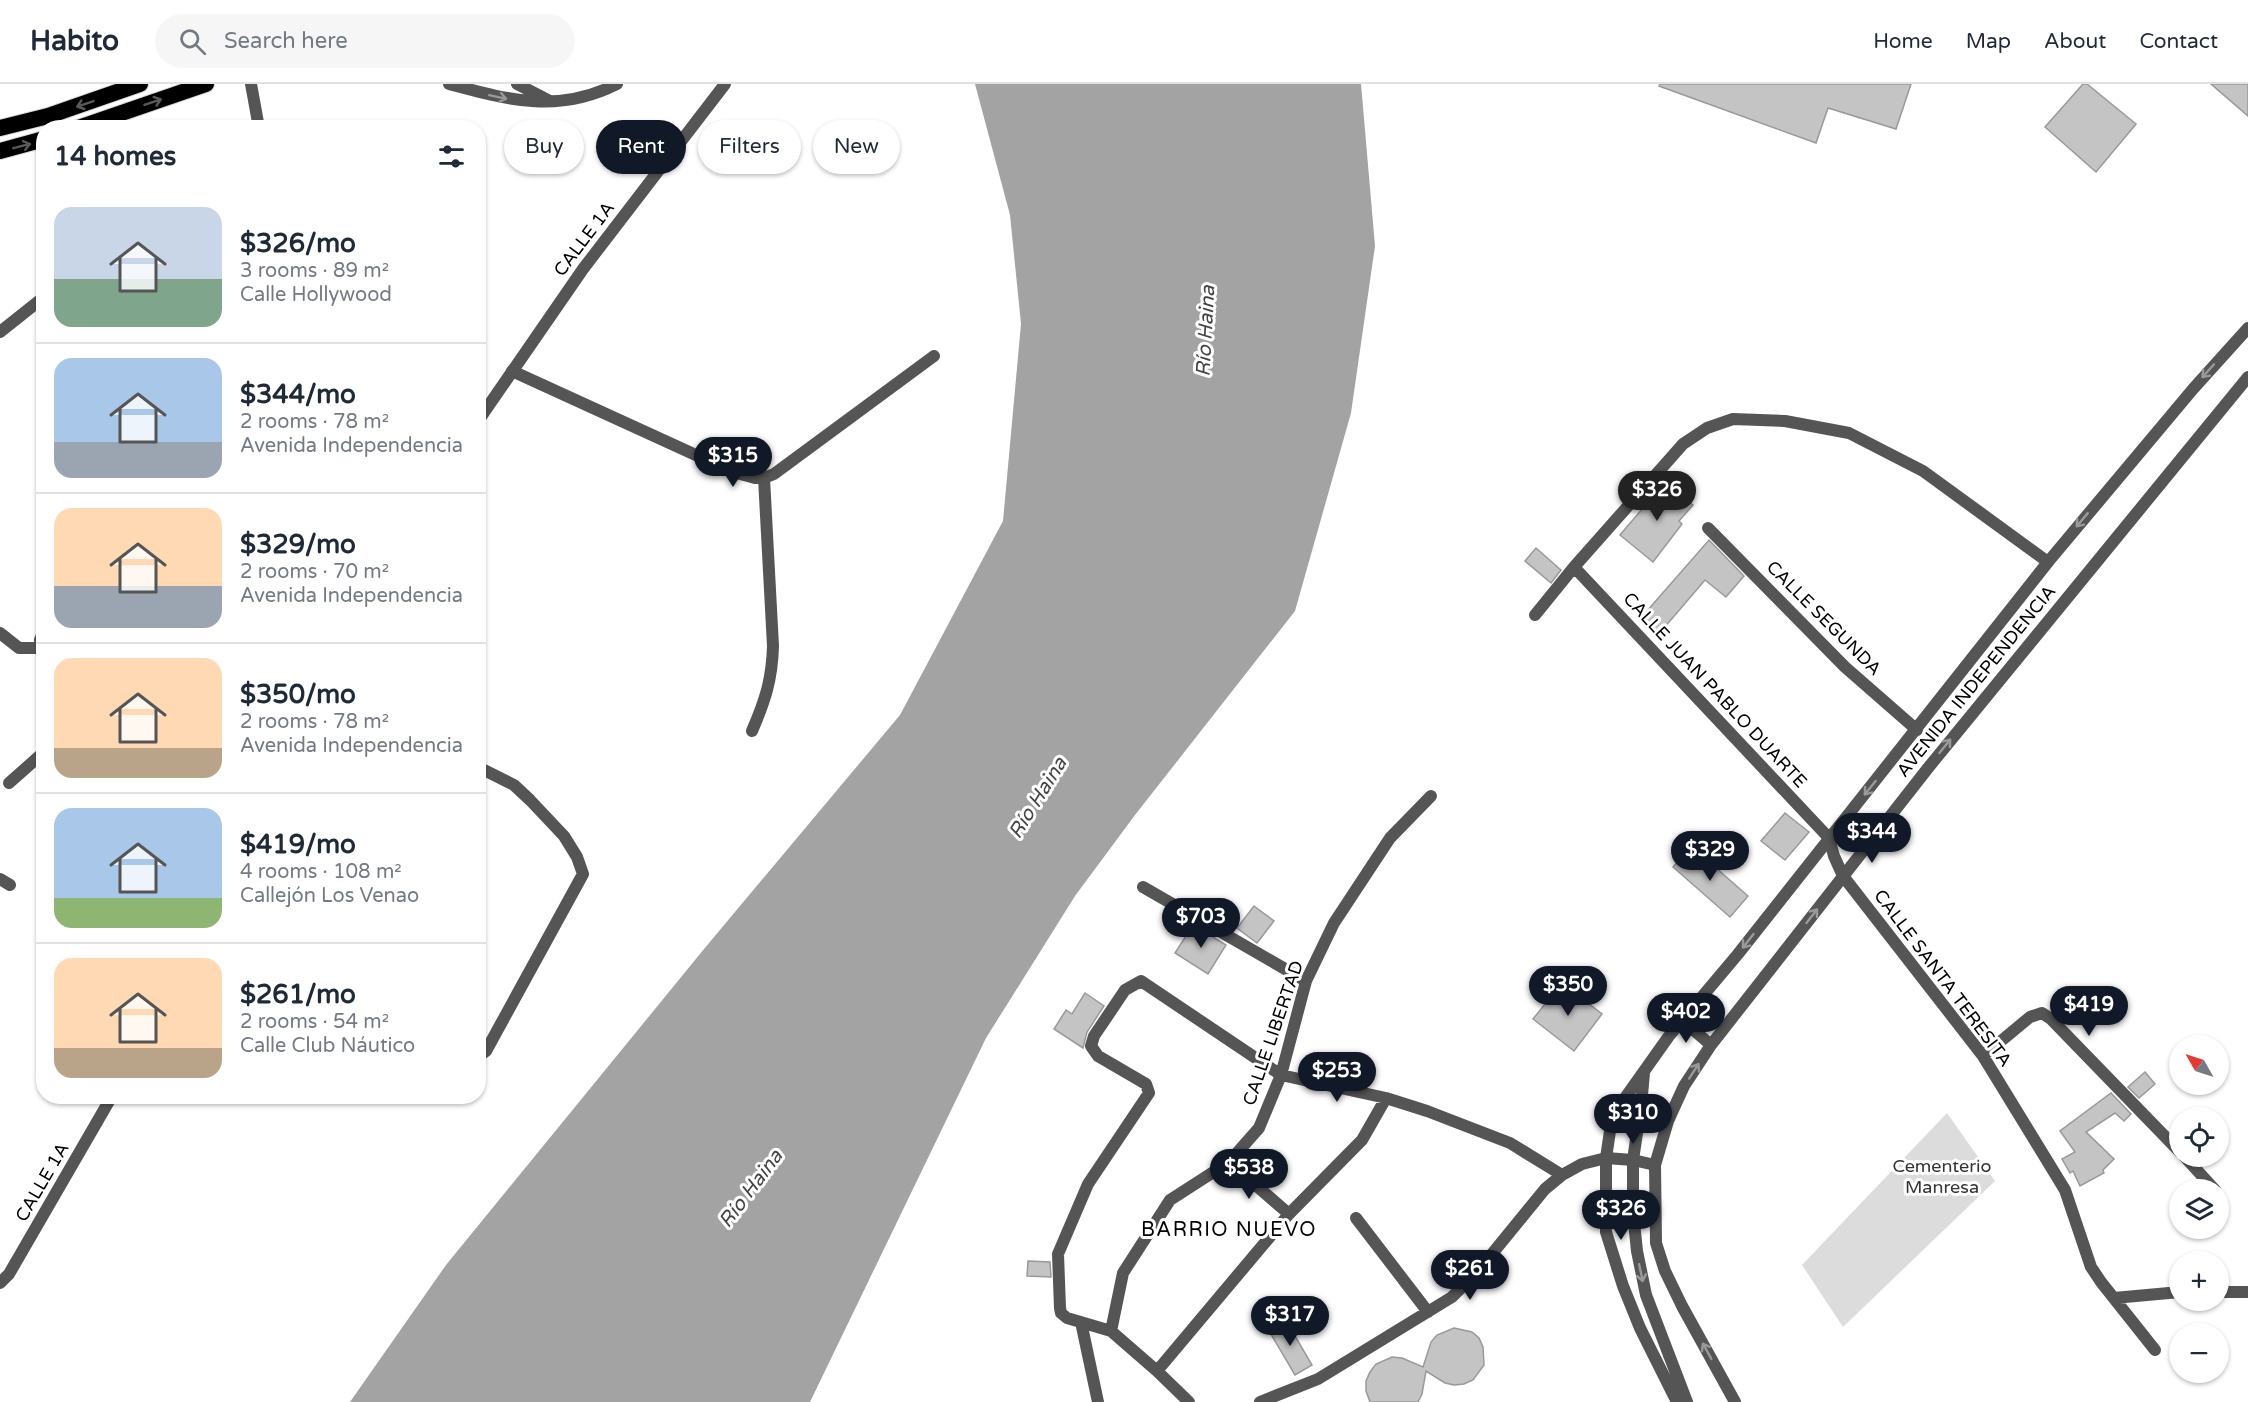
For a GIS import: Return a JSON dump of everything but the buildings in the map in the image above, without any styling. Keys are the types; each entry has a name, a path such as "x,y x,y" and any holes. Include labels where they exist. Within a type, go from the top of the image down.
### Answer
{"highway":[{"path":"0,128 48,116 140,84"},
{"path":"101,120 206,84"},
{"path":"0,151 36,141"}],"street":[{"path":"251,84 258,120"},
{"path":"449,84 523,102 576,100 617,84"},
{"path":"517,84 549,101"},
{"name":"CALLE 1A","path":"486,409 583,269 725,84"},
{"path":"0,332 36,303"},
{"name":"AVENIDA INDEPENDENCIA","path":"1677,1402 1640,1328 1606,1232 1606,1158 1610,1131 1620,1105 1644,1069 1682,1020 1738,954 2048,562 2187,396 2248,328"},
{"path":"512,371 733,472 754,478 764,478 794,460 933,356"},
{"name":"AVENIDA INDEPENDENCIA","path":"1735,1402 1682,1306 1665,1271 1656,1243 1655,1165 1668,1121 1684,1086 1711,1046 1928,768 2248,377"},
{"path":"1535,615 1574,567 1683,444 1707,428 1733,419 1785,421 1849,434 1923,471 2048,562"},
{"path":"752,731 768,694 773,670 764,478"},
{"name":"CALLE SEGUNDA","path":"1708,528 1845,667 1917,730"},
{"name":"CALLE JUAN PABLO DUARTE","path":"1574,567 1829,838"},
{"path":"0,633 19,648 36,649"},
{"path":"9,783 36,759"},
{"path":"486,771 514,785 564,836 577,857 583,874 486,1051"},
{"name":"CALLE LIBERTAD","path":"1111,1331 1123,1272 1170,1200 1229,1162 1259,1128 1281,1075 1306,981 1334,923 1390,838 1431,796"},
{"name":"CALLE SANTA TERESITA","path":"1829,838 1843,876 1983,1056 2065,1190 2091,1267 2155,1350"},
{"path":"1143,886 1306,981"},
{"path":"1190,1402 1111,1331 1066,1318 1061,1313 1058,1254 1088,1184 1149,1094 1146,1084 1098,1056 1091,1046 1094,1036 1125,990 1141,981 1281,1075 1386,1098 1427,1111 1510,1143 1562,1175"},
{"path":"1983,1056 2030,1017 2042,1014 2051,1019 2169,1141"},
{"path":"1682,1020 1711,1046"},
{"path":"1644,1069 1633,1160 1633,1213 1640,1271 1646,1295 1687,1402"},
{"path":"1157,1371 1289,1214 1362,1140 1386,1098"},
{"name":"CALLE 1A","path":"0,1283 9,1274 107,1104"},
{"path":"1260,1402 1318,1379 1452,1297 1465,1285 1545,1189 1562,1175 1582,1164 1606,1158 1633,1160 1655,1165"},
{"path":"1229,1162 1289,1214"},
{"path":"2194,1167 2206,1179"},
{"path":"1356,1218 1428,1312"},
{"path":"2229,1292 2248,1292"},
{"path":"2114,1298 2169,1293"},
{"path":"1081,1322 1098,1402"}],"green space":[{"name":"Cementerio Manresa","path":"1947,1113 1995,1181 1843,1327 1802,1265"}],"water":[{"name":"Río Haina","path":"975,84 1361,84 1375,246 1351,413 1295,611 1135,815 1075,896 986,1038 810,1402 350,1402 446,1265 704,949 900,715 1003,521 1021,324 1010,215"}],"district":[{"name":"BARRIO NUEVO","path":"1229,1230"}]}
